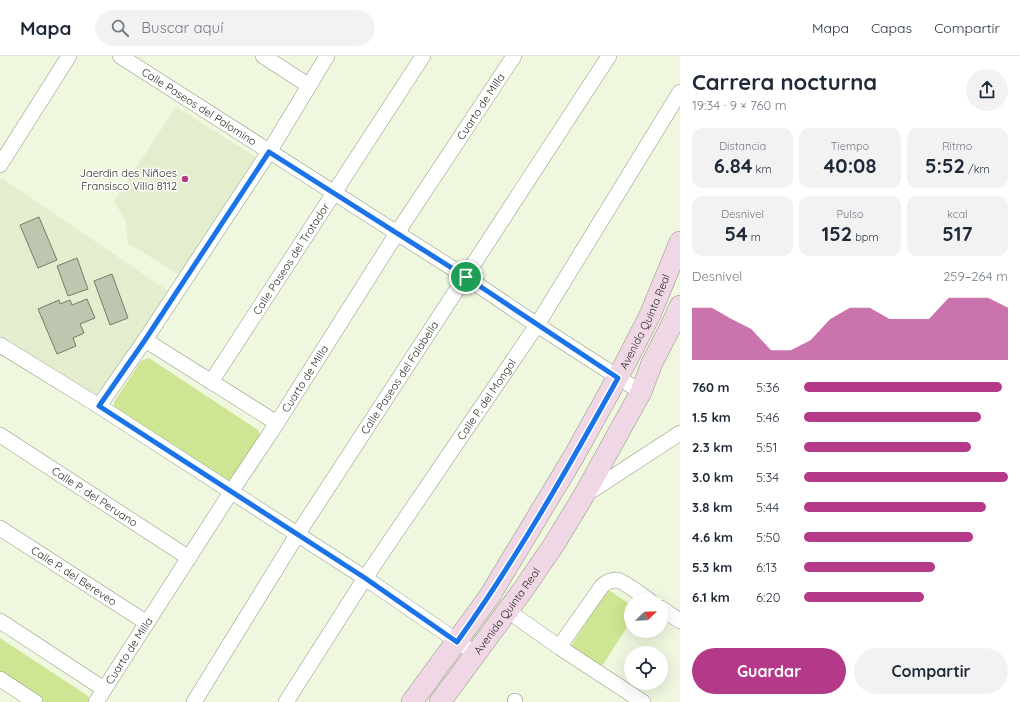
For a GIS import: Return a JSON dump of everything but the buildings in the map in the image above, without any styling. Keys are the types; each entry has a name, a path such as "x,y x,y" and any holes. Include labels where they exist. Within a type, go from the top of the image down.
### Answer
{"main road":[{"name":"Avenida Quinta Real","path":"412,702 457,642 506,569 574,456 618,378 650,315 680,242"},
{"name":"Avenida Quinta Real","path":"440,702 508,611 556,543 641,392 652,363 677,316"}],"street":[{"path":"0,165 69,56"},
{"name":"Calle Paseos del Palomino","path":"120,56 466,277 641,392"},
{"path":"263,56 308,85"},
{"path":"99,406 145,340 269,152 308,85 327,56"},
{"name":"Calle Paseos del Trotador","path":"211,382 423,56"},
{"name":"Cuarto de Milla","path":"96,702 230,492 277,423 397,233 514,56"},
{"name":"Calle Paseos del Falabella","path":"194,702 297,535 609,56"},
{"name":"Calle P. del Mongol","path":"286,702 365,578 537,325 680,92"},
{"path":"145,340 277,423"},
{"path":"2,351 99,406 365,578 476,654"},
{"path":"584,495 680,433"},
{"name":"Calle P. del Peruano","path":"0,435 189,558"},
{"name":"Calle P. del Bereveo","path":"0,528 147,623"},
{"path":"559,647 606,582 618,580 639,594"},
{"path":"508,611 559,647 643,702"},
{"path":"668,613 680,621"},
{"path":"0,621 104,689"},
{"path":"0,679 35,702"}],"shaded area":[{"name":"Jaerdin des Niñoes Fransisco Villa 8112","path":"176,107 256,157 179,275 128,243 125,220 114,201"},
{"path":"2,178 168,291 100,394 92,396 0,336 0,181"}],"green space":[{"path":"149,358 258,430 260,436 228,484 114,415 114,402 141,361"},
{"path":"607,589 624,600 624,632 602,666 571,646"},
{"path":"0,638 88,696 90,702 42,702 0,675"}],"place":[{"name":"Jaerdin des Niñoes Fransisco Villa 8112","path":"185,179"}],"route":[{"path":"269,152 466,277 618,378 574,456 489,597 457,642 365,578 99,406 145,340 269,152"}]}
